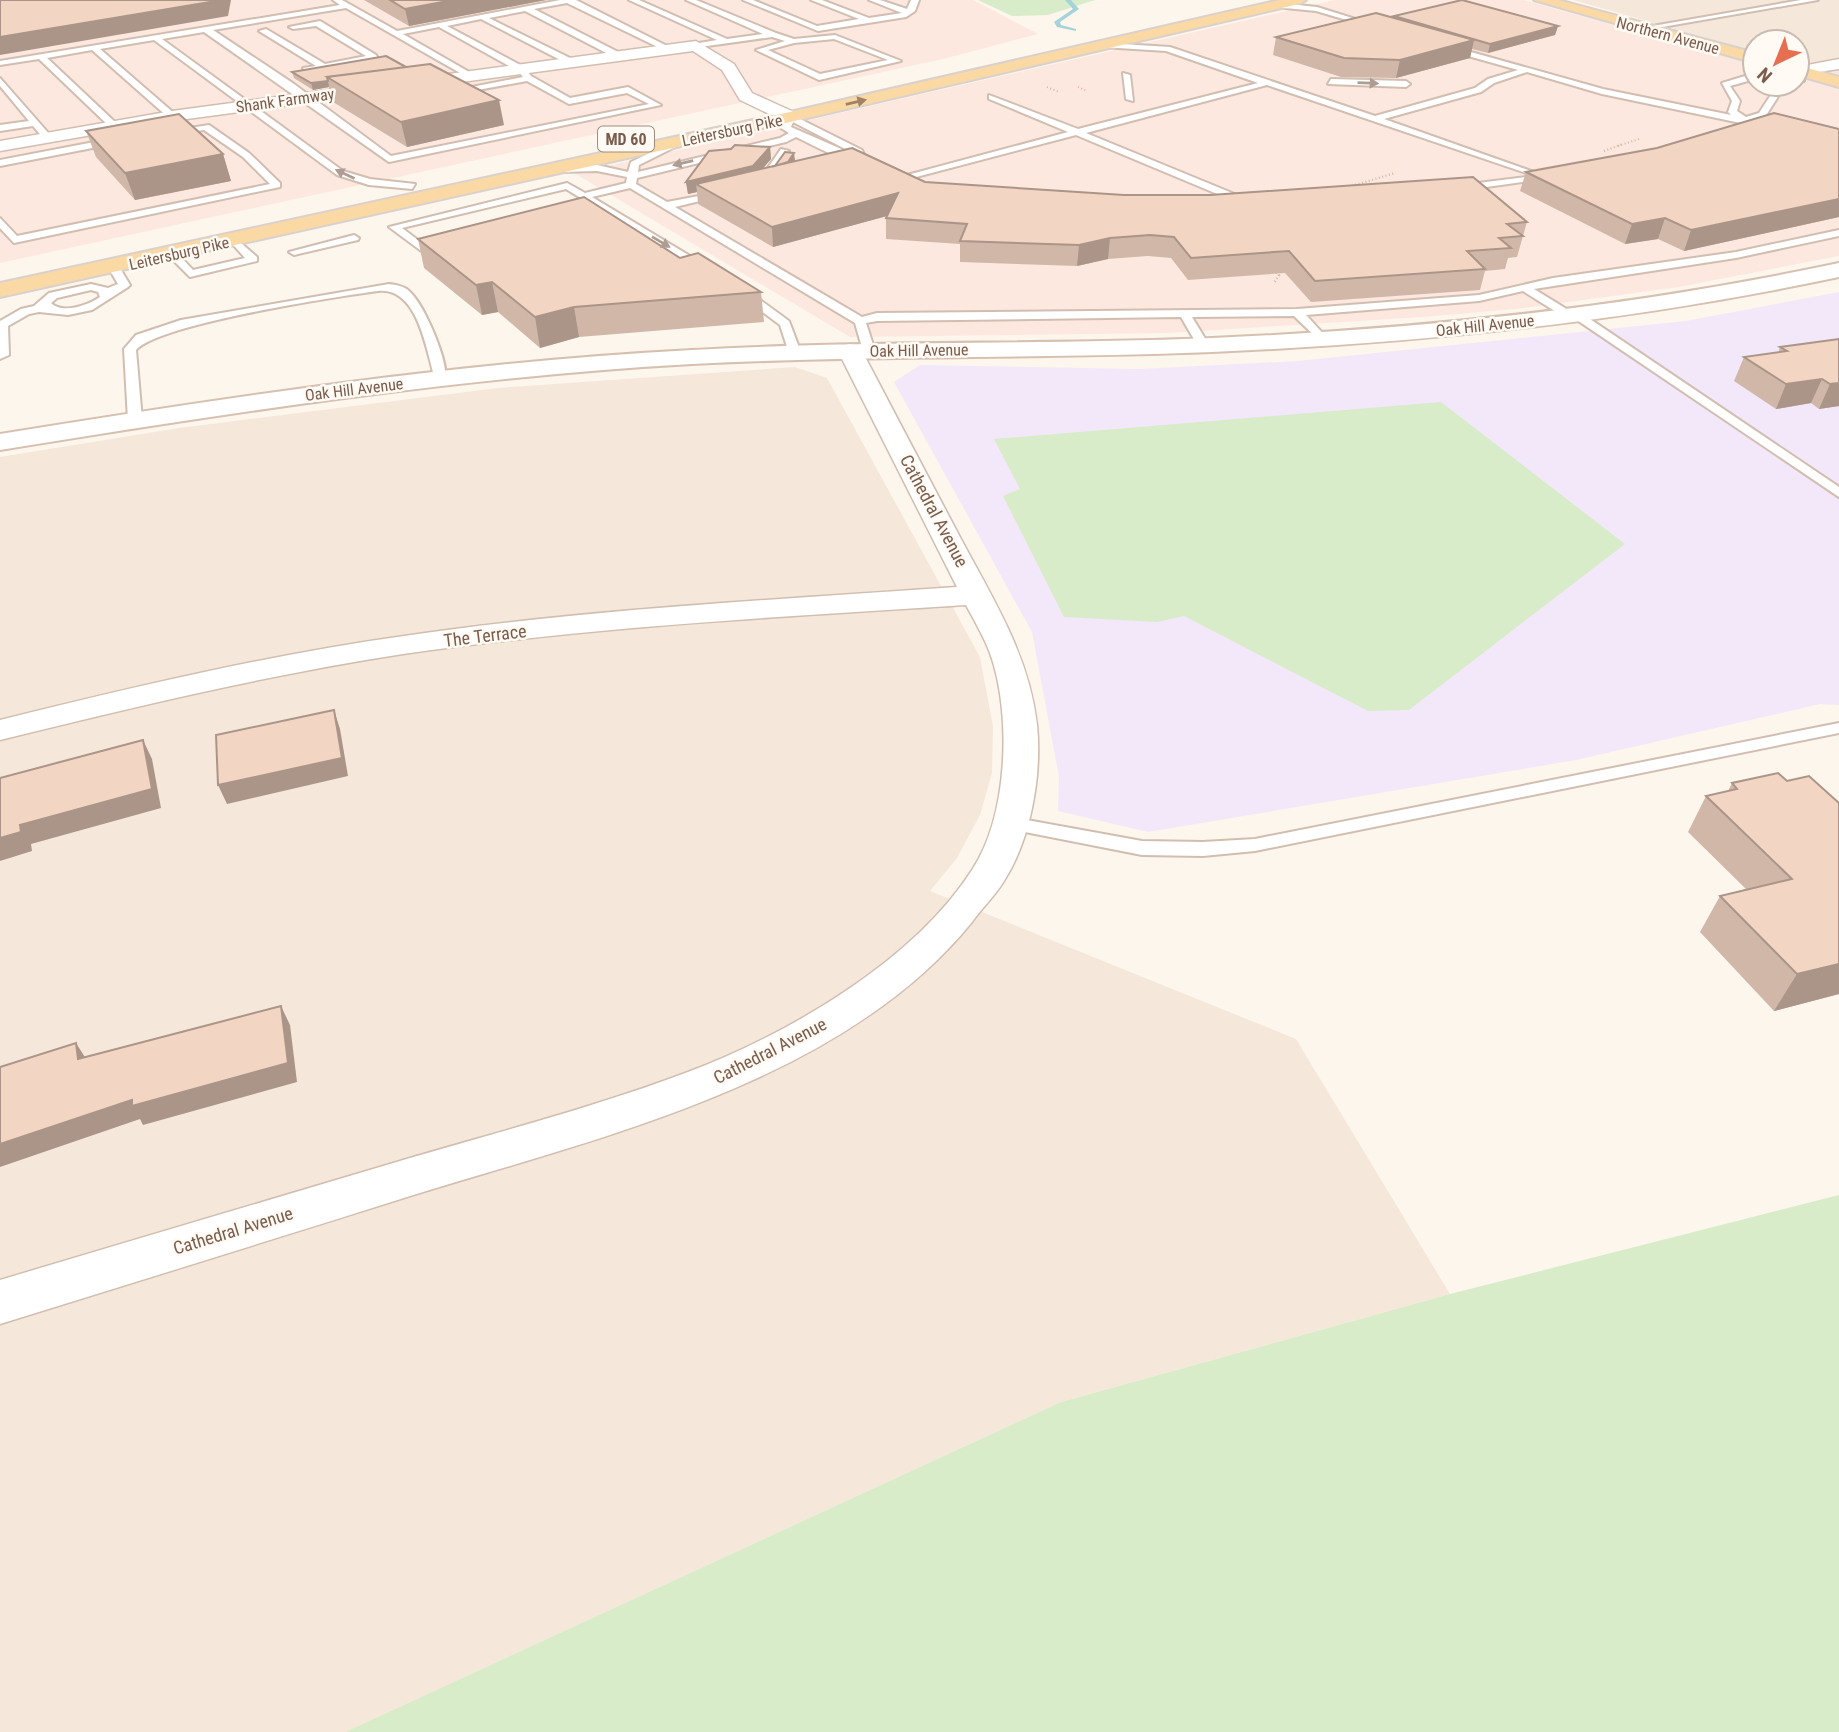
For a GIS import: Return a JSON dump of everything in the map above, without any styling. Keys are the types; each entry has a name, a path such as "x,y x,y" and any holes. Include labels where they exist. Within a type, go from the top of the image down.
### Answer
{"main road":[{"name":"Leitersburg Pike","path":"0,277 1252,0"},
{"name":"Leitersburg Pike","path":"0,290 22,288 682,141 793,125 1105,45 1299,0"},
{"name":"Northern Avenue","path":"1541,0 1741,54"},
{"path":"1811,76 1839,82"}],"street":[{"path":"696,46 728,67 746,96 769,107 793,125"},
{"name":"Shank Farmway","path":"0,146 142,120 472,76 524,74 572,62 696,46"},
{"path":"1811,70 1839,64"},
{"name":"Oak Hill Avenue","path":"0,442 135,420 441,379 688,357 795,353 860,341 1203,345 1322,339 1574,315 1682,301 1839,270"},
{"name":"Cathedral Avenue","path":"0,1301 545,1136 715,1079 811,1033 883,986 941,933 989,875 1010,824 1020,772 1020,725 1006,654 860,341"},
{"name":"The Terrace","path":"0,730 321,659 480,636 636,619 978,594"}],"lane":[{"path":"337,0 472,76"},
{"path":"397,33 485,19 570,0 669,49"},
{"path":"634,0 726,41"},
{"path":"690,0 772,35 794,41 835,37 897,61 819,77 760,50 794,41"},
{"path":"747,0 818,29"},
{"path":"815,0 871,21"},
{"path":"873,0 907,12"},
{"path":"696,46 871,21 907,12 915,0"},
{"path":"1645,28 1814,0"},
{"path":"1278,5 1336,15 1392,31"},
{"path":"0,63 347,6"},
{"path":"527,9 619,56"},
{"path":"485,19 572,62"},
{"path":"256,21 263,31 324,67"},
{"path":"263,31 317,23 373,57 300,71"},
{"path":"442,26 597,117"},
{"path":"207,30 277,76 389,159 657,105 628,90 569,101"},
{"path":"1164,32 1160,43 1167,49"},
{"path":"156,38 251,105 340,173 369,181 412,186"},
{"path":"1430,42 1602,92 1741,125 1787,130"},
{"path":"1105,45 1167,49 1553,177 1443,190"},
{"path":"94,48 172,116"},
{"path":"41,57 113,125"},
{"path":"1375,119 1478,90 1491,82 1526,70"},
{"path":"277,76 289,74"},
{"path":"459,92 524,74"},
{"path":"1126,75 1130,99"},
{"path":"1741,80 1725,85 1736,101 1732,112 1741,125"},
{"path":"0,81 47,137"},
{"path":"1331,82 1406,85"},
{"path":"919,187 897,176 1268,83"},
{"path":"992,97 1254,205"},
{"path":"1741,125 1762,115 1773,98"},
{"path":"0,221 14,240 277,185 246,155 206,127 155,134 142,120"},
{"path":"0,128 34,123"},
{"path":"793,125 842,155 874,165"},
{"path":"793,125 859,152 861,159"},
{"path":"584,196 783,140 793,125"},
{"path":"0,163 129,138"},
{"path":"632,181 633,167 637,161 682,141"},
{"path":"759,183 783,151"},
{"path":"833,166 861,159"},
{"path":"545,171 591,167 632,181 860,341 891,317 1297,312 1479,298 1525,288 1736,255 1839,233"},
{"path":"746,187 783,178"},
{"path":"450,244 424,250 394,227 567,186 717,276"},
{"path":"665,206 733,190"},
{"path":"1220,207 1266,205"},
{"path":"590,210 603,207"},
{"path":"305,225 327,244"},
{"path":"294,252 354,238"},
{"path":"0,355 3,355 1,326 25,311 38,308 60,313 103,303 112,292 124,285 114,267"},
{"path":"729,284 763,304 785,323 795,353"},
{"path":"38,308 53,295 91,287 112,292"},
{"path":"22,288 28,297 25,311"},
{"path":"135,420 130,349 140,338 181,324 374,288 395,289 410,298 430,342 441,379"},
{"path":"1525,288 1574,315 1839,493"},
{"path":"1297,312 1322,339"},
{"path":"1185,314 1203,345"},
{"path":"1010,824 1142,848 1203,849 1255,845 1839,727"}],"path":[{"path":"1078,87 1087,91"},
{"path":"1604,150 1639,139"},
{"path":"1352,186 1395,173"},
{"path":"1272,267 1279,275 1274,283"}],"shaded area":[{"path":"0,0 973,0 1038,34 943,59 0,263"},
{"path":"1335,0 1524,0 1741,61 1741,98 1811,98 1811,80 1839,88 1839,256 1679,287 1516,309 1423,317 1168,333 850,337 569,170 594,169"},
{"path":"1573,0 1839,0 1839,75 1811,68 1811,28 1741,28 1741,48"},
{"path":"1839,292 1839,705 1820,704 1576,760 1148,832 1058,811 1059,777 1032,632 894,382 920,365 1140,369 1298,361 1686,321"},
{"path":"795,367 827,378 980,657 993,726 992,773 980,815 957,858 930,891 1296,1039 1450,1294 1061,1402 345,1732 0,1732 0,457 179,428 498,388"}],"green space":[{"path":"978,0 1095,0 1048,15 1012,16"},
{"path":"1441,402 1625,544 1409,710 1368,711 1184,616 1157,622 1064,617 1003,496 1020,489 994,439"},
{"path":"1839,1195 1839,1732 345,1732 1061,1402 1450,1294"}],"building":[{"path":"0,0 222,0 0,37"},
{"path":"390,0 453,0 405,9"},
{"path":"1462,0 1558,26 1490,44 1394,16"},
{"path":"1376,13 1474,40 1400,60 1344,58 1276,37"},
{"path":"386,56 406,67 327,77 328,81 311,83 292,72"},
{"path":"430,64 499,100 401,122 327,77"},
{"path":"1774,113 1839,129 1839,199 1691,230 1665,218 1632,224 1526,172 1657,148"},
{"path":"179,114 223,154 125,173 86,131"},
{"path":"735,145 770,147 753,166 686,182 709,151 731,149"},
{"path":"852,148 925,182 1124,195 1210,195 1473,177 1527,222 1507,224 1523,236 1499,238 1511,248 1467,251 1485,269 1315,281 1289,251 1191,258 1174,237 1150,235 1110,238 1079,245 960,241 967,224 886,218 898,193 772,227 696,184"},
{"path":"785,152 794,153 788,162 775,166"},
{"path":"584,197 680,258 698,253 761,292 574,307 535,317 492,282 476,285 418,239"},
{"path":"1839,339 1839,383 1830,384 1822,379 1786,384 1744,357 1787,351 1780,347"},
{"path":"334,710 342,758 218,785 216,735"},
{"path":"143,740 152,789 20,825 21,832 0,838 0,778"},
{"path":"1778,773 1787,781 1809,776 1839,803 1839,964 1797,974 1720,896 1792,879 1706,796 1737,789 1732,783"},
{"path":"281,1006 288,1063 132,1106 132,1100 0,1144 0,1067 76,1043 78,1059"}],"waterway":[{"path":"1068,0 1076,9 1057,22 1059,26 1074,30"}]}
